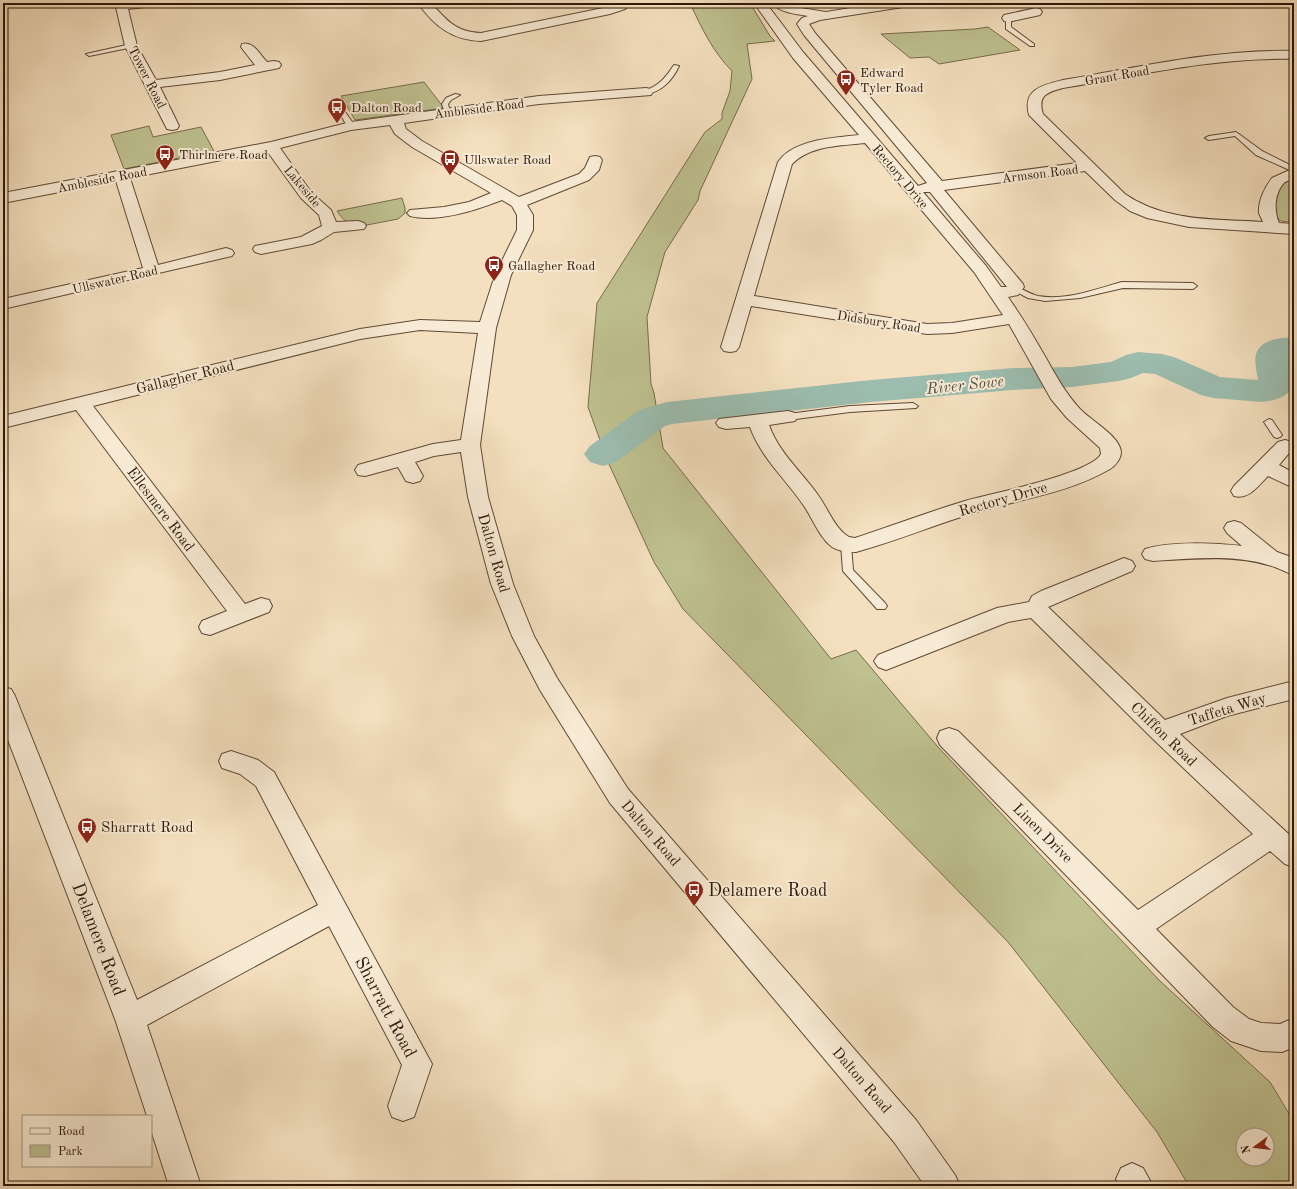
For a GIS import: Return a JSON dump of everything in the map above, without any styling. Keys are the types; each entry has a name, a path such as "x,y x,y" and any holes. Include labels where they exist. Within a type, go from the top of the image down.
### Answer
{"street":[{"path":"122,5 149,3"},
{"path":"424,3 454,33 469,37 481,37 606,11 621,6 625,3"},
{"name":"Rectory Drive","path":"760,3 803,61 980,269 1014,318 1058,395 1074,414 1105,441 1110,448 1111,454 1109,459 1104,464 1076,477 1041,489 972,506 856,545 846,545"},
{"path":"778,3 796,11 827,15 903,3"},
{"name":"Tower Road","path":"122,5 131,46 173,126"},
{"path":"1009,12 1021,15 1036,12"},
{"name":"Rectory Drive","path":"827,15 804,22 804,27 1015,284 1015,289"},
{"path":"152,84 220,76 269,66 248,47"},
{"name":"Grant Road","path":"1089,166 1036,115 1033,104 1038,94 1053,86 1212,58 1253,54 1294,54"},
{"path":"803,61 829,58"},
{"name":"Ambleside Road","path":"3,198 271,146 351,126 539,100 606,101 649,91"},
{"path":"395,119 400,131 417,144 510,199"},
{"path":"730,348 784,162 789,156 804,149 869,138"},
{"name":"Lakeside","path":"271,146 306,195 326,213 330,227"},
{"path":"410,212 444,212 510,199 584,177 592,170 595,160"},
{"name":"Armson Road","path":"912,190 1089,166 1127,203 1148,214 1189,222 1294,229"},
{"path":"1273,228 1267,213 1269,198 1277,181 1294,171"},
{"path":"122,175 152,271"},
{"name":"Dalton Road","path":"510,199 525,215 525,230 504,275 486,328 470,445 478,497 502,584 523,636 548,684 619,796 905,1131 944,1186"},
{"path":"261,249 301,242 323,234 330,227 358,226"},
{"name":"Ullswater Road","path":"3,304 226,253"},
{"path":"998,294 1015,289"},
{"name":"Didsbury Road","path":"744,300 932,329 952,328 1014,318"},
{"name":"Gallagher Road","path":"3,422 360,334 420,325 486,328"},
{"name":"Ellesmere Road","path":"81,403 240,614"},
{"path":"726,423 788,417"},
{"path":"758,421 762,435 773,454 810,499 839,542 846,545"},
{"path":"1241,491 1266,467 1281,440"},
{"path":"365,470 433,450 470,445"},
{"path":"403,459 413,476"},
{"path":"1266,467 1294,481"},
{"path":"1234,528 1269,557"},
{"path":"1153,554 1186,551 1225,552 1269,557 1294,567"},
{"path":"886,662 1005,614 1036,609 1040,602 1049,597 1124,566"},
{"path":"210,627 261,606"},
{"name":"Chiffon Road","path":"1036,609 1162,732 1294,856"},
{"name":"Taffeta Way","path":"1162,732 1211,711 1248,700 1294,690"},
{"name":"Delamere Road","path":"3,696 130,1019 185,1186"},
{"name":"Linen Drive","path":"949,738 1223,1017 1241,1031 1261,1037 1282,1038 1294,1032"},
{"name":"Sharratt Road","path":"231,761 249,767 265,779 417,1064 403,1106"},
{"path":"1136,927 1271,836"},
{"path":"130,1019 334,910"}],"lane":[{"path":"1009,12 1008,28 1032,45"},
{"path":"89,54 131,46"},
{"path":"649,91 655,90 671,76 676,66"},
{"path":"649,91 662,96"},
{"path":"447,112 445,104 448,99 457,95"},
{"path":"341,110 351,126"},
{"path":"1209,138 1236,134 1259,153 1294,171"},
{"path":"1015,289 1039,299 1066,297 1097,292 1113,289 1122,285 1193,286"},
{"path":"788,417 850,409 913,406"},
{"path":"1269,422 1281,440"},
{"path":"846,545 848,571 881,606"}],"green space":[{"path":"690,3 750,3 770,36 775,41 747,44 752,79 700,191 698,200 665,252 647,317 651,384 654,393 663,448 831,659 856,650 938,747 1160,981 1270,1082 1294,1122 1294,1186 1189,1186 1157,1132 1008,942 683,609 654,562 608,462 588,407 597,303 705,132 722,119 722,113 730,91 732,71 719,56 703,30"},
{"path":"988,27 1020,50 939,64 929,57 910,58 881,34 975,29"},
{"path":"424,82 444,108 355,120 341,96"},
{"path":"149,126 153,137 201,127 214,151 124,169 111,135"},
{"path":"1294,178 1294,222 1281,221 1276,215 1274,206 1278,188 1287,180"},
{"path":"402,198 405,213 398,219 367,225 358,222 348,222 341,217 337,211"}],"waterway":[{"name":"River Sowe","path":"603,454 652,418 667,413 871,391 1013,379 1072,377 1119,371 1138,362 1162,364 1213,387 1262,391 1269,390 1276,386 1273,355 1279,348 1294,347"}],"place":[{"name":"Edward Tyler Road","path":"846,96"},
{"name":"Dalton Road","path":"337,124"},
{"name":"Thirlmere Road","path":"165,171"},
{"name":"Ullswater Road","path":"450,176"},
{"name":"Gallagher Road","path":"494,282"},
{"name":"Sharratt Road","path":"87,844"},
{"name":"Delamere Road","path":"694,907"}]}
